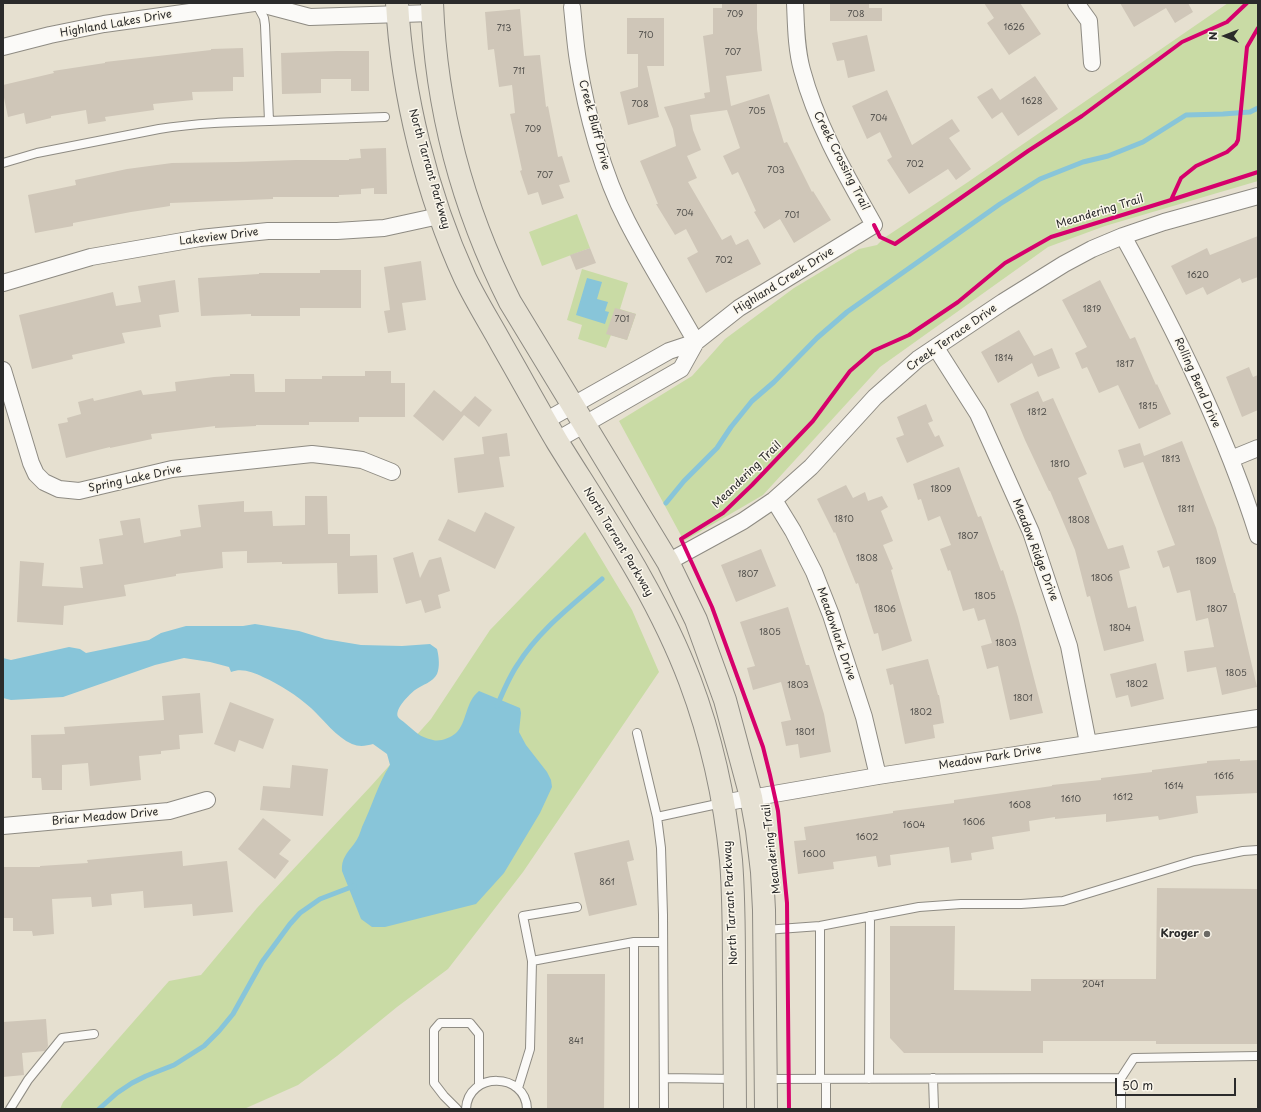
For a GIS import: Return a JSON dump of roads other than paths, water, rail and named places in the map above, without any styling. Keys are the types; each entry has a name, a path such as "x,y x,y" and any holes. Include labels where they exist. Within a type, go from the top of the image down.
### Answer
{"main road":[{"path":"432,8 433,41 451,147 464,195 483,244 510,302 668,562 696,620 725,700 751,797 762,872 766,1109"},
{"name":"North Tarrant Parkway","path":"398,9 403,65 414,126 439,216 465,279 545,421 624,548 652,597 671,636 690,681 703,720 722,803 731,861 734,933 734,1109"},
{"path":"735,1079 766,1079"}],"street":[{"name":"Highland Lakes Drive","path":"3,47 50,35 104,24 256,3 310,17 398,9 432,8"},
{"name":"Creek Crossing Trail","path":"795,3 797,39 802,68 810,98 834,151 874,225"},
{"path":"1076,3 1089,21 1092,63"},
{"name":"Creek Bluff Drive","path":"572,7 578,62 599,150 611,184 627,220 696,342"},
{"name":"Creek Terrace Drive","path":"668,562 737,525 774,500 811,467 875,397 918,360 1003,302 1064,264 1092,249 1123,236 1164,222 1258,196"},
{"name":"Lakeview Drive","path":"3,283 91,257 200,238 268,231 336,231 384,228 439,216"},
{"name":"Highland Creek Drive","path":"545,421 669,351 696,342 739,308 874,225"},
{"name":"Rolling Bend Drive","path":"1123,236 1151,286 1193,370 1231,459 1258,536"},
{"name":"Highland Creek Drive","path":"557,440 681,369 696,342"},
{"name":"Meadow Ridge Drive","path":"936,348 978,414 1031,532 1069,646 1088,743"},
{"name":"Spring Lake Drive","path":"3,370 8,404 36,474 44,482 59,489 79,491 172,469 312,454 362,460 392,472"},
{"path":"1231,459 1258,448"},
{"name":"Meadowlark Drive","path":"774,500 793,531 814,572 831,615 864,717 878,776"},
{"name":"Meadow Park Drive","path":"722,803 878,776 1258,718"},
{"name":"Briar Meadow Drive","path":"3,826 169,811 207,800"}],"lane":[{"path":"256,3 264,18 266,30 269,121"},
{"path":"3,163 37,153 166,128 225,122 385,117"},
{"path":"637,733 657,817 662,880 664,1109"},
{"path":"657,817 722,803"},
{"path":"764,930 820,926 926,906 961,904 1021,904 1063,901 1194,861 1243,851 1258,850"},
{"path":"518,1088 530,1049 532,961 523,916 577,907"},
{"path":"869,1079 870,916"},
{"path":"820,926 823,1079 826,1109"},
{"path":"532,961 634,942 663,942"},
{"path":"634,942 634,1109"},
{"path":"457,1109 434,1083 434,1030 440,1023 470,1023 479,1034 479,1085"},
{"path":"10,1109 28,1080 62,1038 94,1034"},
{"path":"1121,1109 1121,1078 1134,1058 1258,1056"},
{"path":"664,1078 735,1079"},
{"path":"933,1078 934,1109"},
{"path":"766,1079 1121,1078"},
{"path":"466,1109 466,1104 471,1093 479,1085 492,1080 506,1081 518,1088 527,1102 527,1109"}],"water":[{"path":"587,278 602,282 597,299 608,302 605,311 609,312 605,324 576,315"},
{"path":"255,624 299,631 325,639 361,645 402,646 430,644 437,649 439,668 437,674 430,681 415,690 403,702 397,714 399,718 415,732 428,739 442,740 456,733 460,729 468,706 479,691 520,708 521,713 519,732 526,745 547,772 551,780 552,787 540,813 504,873 476,904 385,927 372,927 361,919 342,871 342,863 345,856 358,838 379,787 390,765 387,754 373,744 357,746 346,741 335,733 311,708 300,699 282,687 259,675 243,671 231,672 229,667 184,658 155,665 63,697 11,700 3,698 3,658 11,660 69,647 80,649 86,653 149,640 161,633 186,626 243,626"}],"waterway":[{"path":"666,503 684,481 717,448 731,427 752,401 774,382 817,338 847,312 1000,204 1040,179 1083,162 1108,156 1143,142 1186,115 1250,112 1258,108"},
{"path":"497,706 506,685 526,652 557,618 602,579"},
{"path":"99,1109 117,1093 132,1083 174,1065 204,1046 233,1014 262,962 300,913 320,899 354,886"}],"place":[{"name":"Kroger","path":"1207,934"}]}
